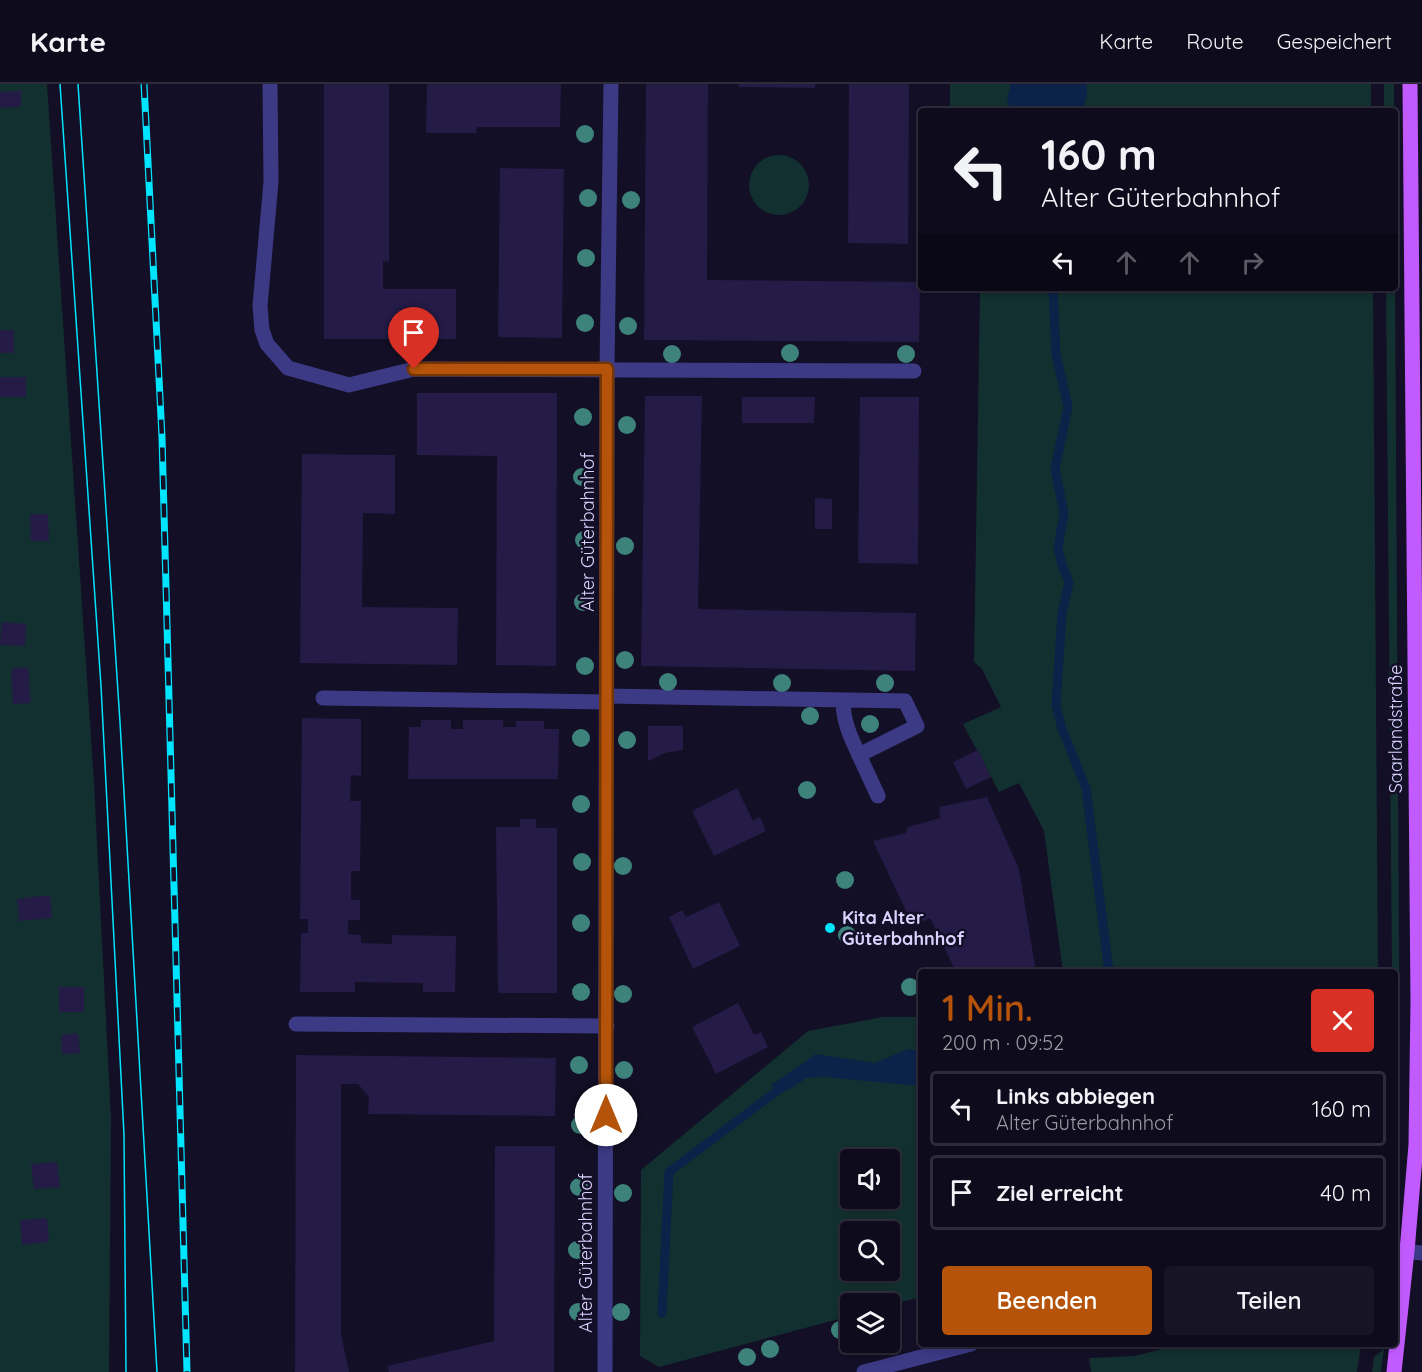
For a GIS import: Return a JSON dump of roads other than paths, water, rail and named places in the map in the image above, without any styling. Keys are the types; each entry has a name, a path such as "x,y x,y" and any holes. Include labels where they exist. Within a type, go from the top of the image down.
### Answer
{"main road":[{"name":"Saarlandstraße","path":"1398,1337 1408,1251 1416,1145 1418,1013 1410,84"},
{"name":"Saarlandstraße","path":"1394,1372 1397,1347"}],"street":[{"path":"270,84 271,182 260,306 262,330 267,344 288,368 349,385 414,369 914,370"},
{"name":"Alter Güterbahnhof","path":"605,1372 607,369 611,84"},
{"path":"323,698 905,701 917,726 859,754"},
{"path":"843,700 845,726 878,796"},
{"path":"296,1024 607,1026"},
{"path":"864,1372 959,1347"}],"water":[{"path":"1011,84 1087,84 1087,96 1083,108 1010,108 1007,99"},
{"path":"908,1049 918,1051 918,1086 824,1077 806,1078 789,1090 770,1086 816,1054 875,1063"}],"waterway":[{"path":"1053,291 1056,354 1068,407 1055,469 1064,513 1058,548 1069,582 1062,614 1056,705 1062,729 1086,788 1109,969"},
{"path":"662,1313 669,1172 789,1082"}],"tram line":[{"path":"60,84 101,686 124,1135 126,1372"},
{"path":"78,84 120,722 157,1372"}],"railway":[{"path":"144,84 162,437 187,1372"}],"place":[{"name":"Kita Alter Güterbahnhof","path":"830,928"}]}
